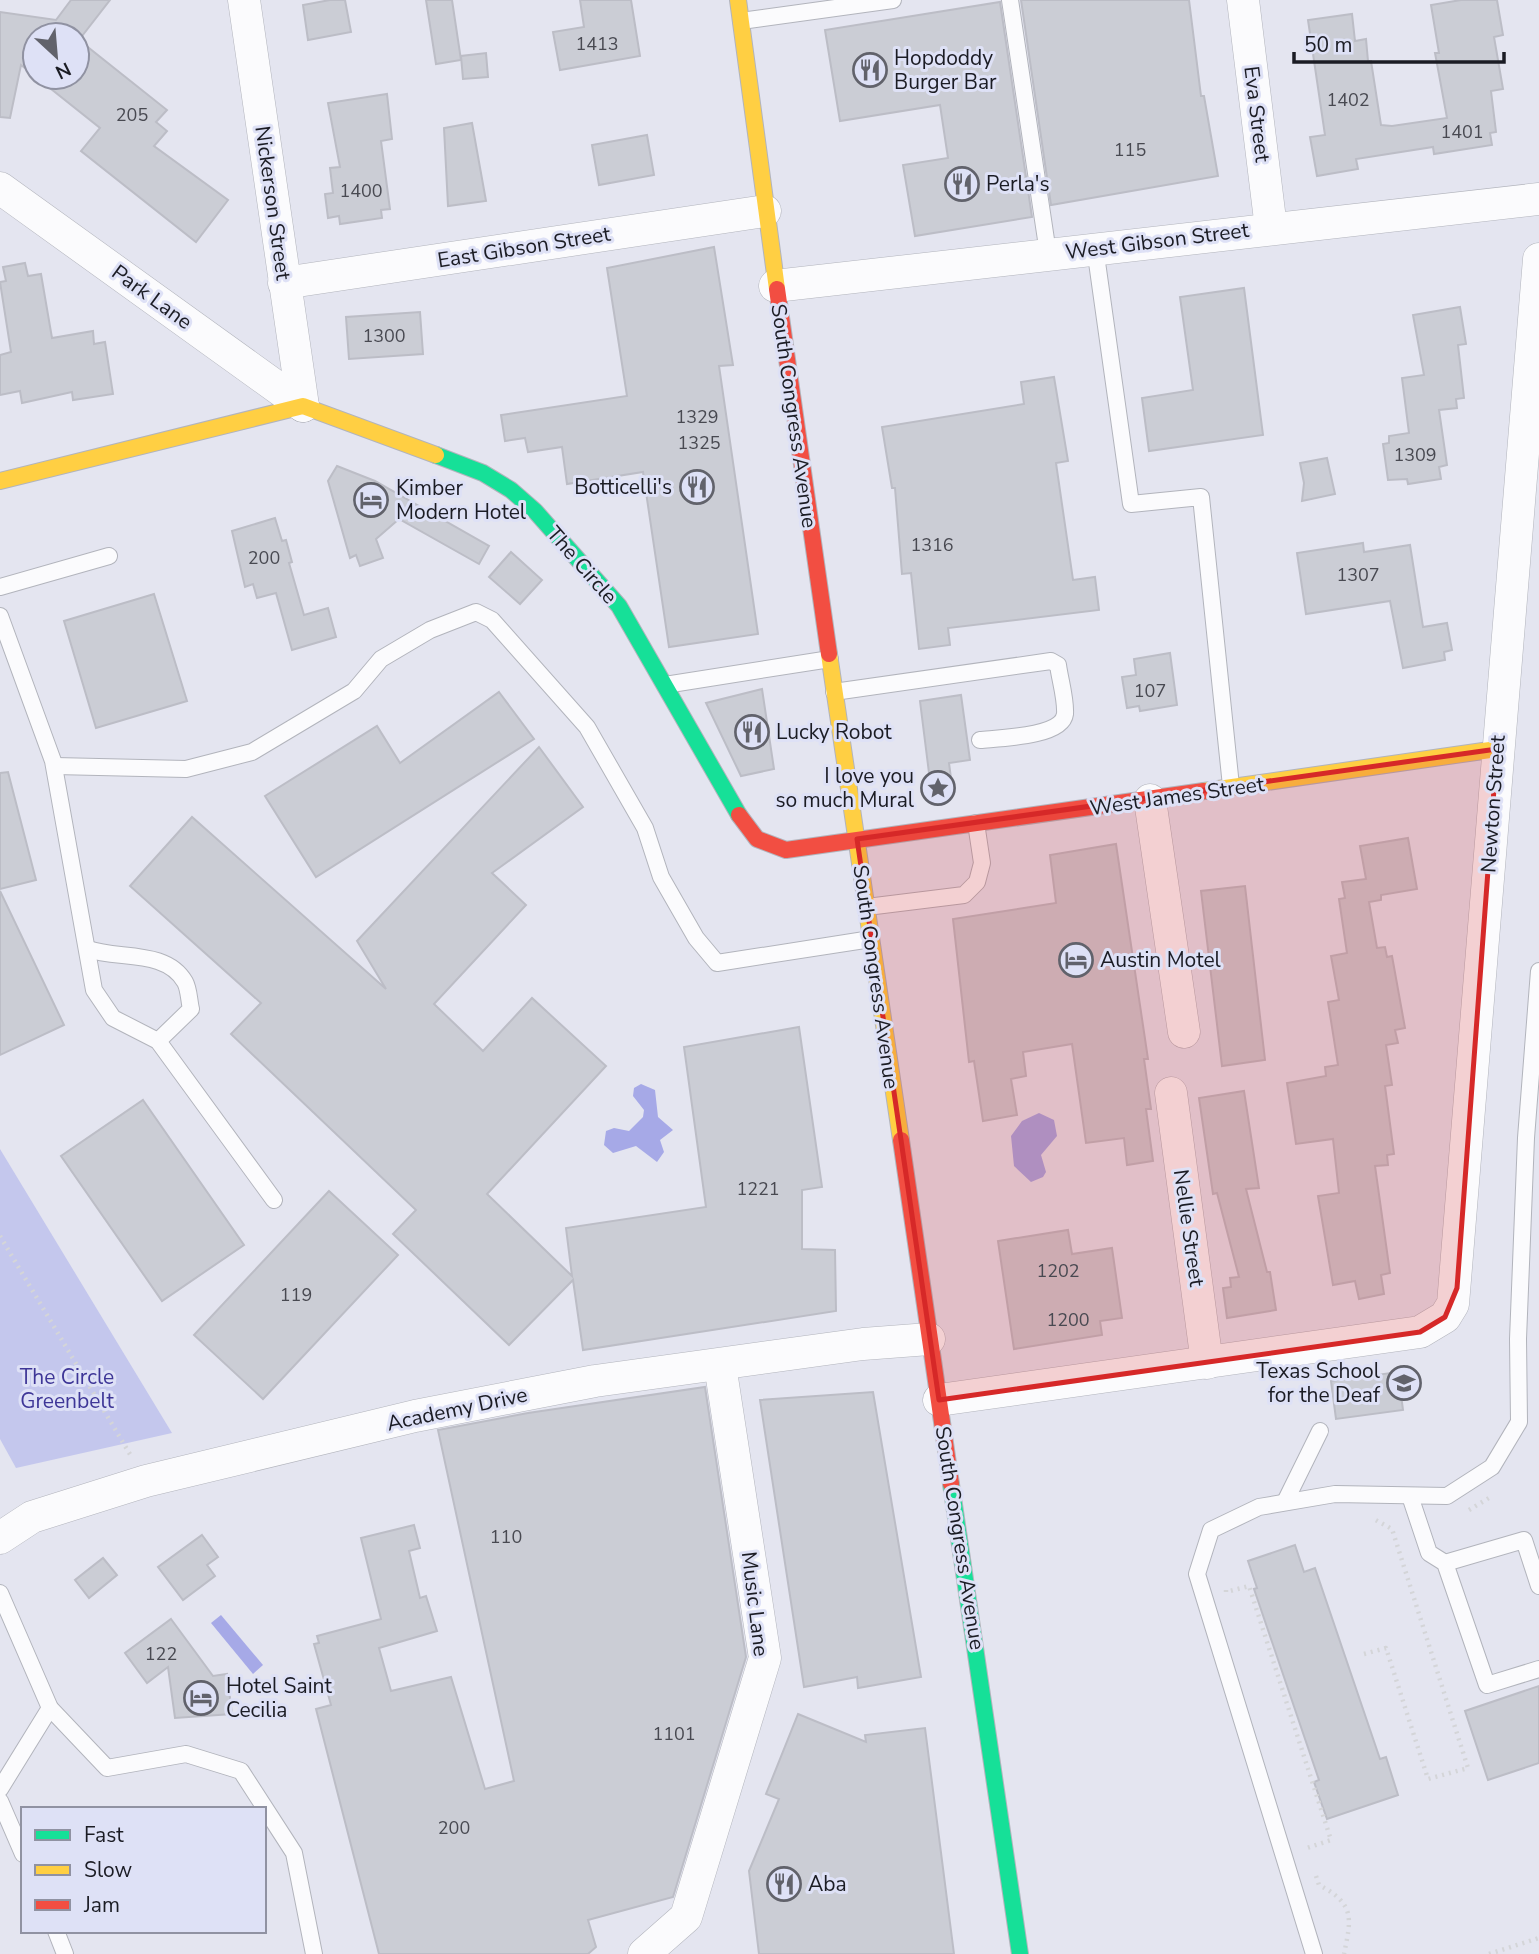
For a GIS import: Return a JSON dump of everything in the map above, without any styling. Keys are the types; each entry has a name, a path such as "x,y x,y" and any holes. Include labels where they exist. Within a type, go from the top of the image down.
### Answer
{"main road":[{"name":"South Congress Avenue","path":"738,0 775,286 1020,1954"},
{"path":"0,481 303,406"},
{"name":"The Circle","path":"303,406 483,473 511,490 535,511 619,606 755,839 768,847 786,850 857,839"},
{"name":"West James Street","path":"857,839 1150,800 1497,749"}],"street":[{"name":"Nickerson Street","path":"244,0 303,406"},
{"name":"Eva Street","path":"1243,0 1271,228"},
{"name":"Park Lane","path":"0,188 303,406"},
{"name":"West Gibson Street","path":"775,286 1539,199"},
{"name":"East Gibson Street","path":"284,283 765,211"},
{"name":"Newton Street","path":"1207,1363 1420,1332 1445,1317 1454,1304 1497,749 1539,259"},
{"path":"1150,800 1184,1032"},
{"name":"Nellie Street","path":"1171,1093 1207,1363"},
{"name":"Academy Drive","path":"0,1538 32,1517 146,1481 428,1413 594,1381 863,1344 929,1339"},
{"path":"939,1400 1207,1363"},
{"name":"Music Lane","path":"644,1954 686,1917 765,1658 720,1365"}],"lane":[{"path":"741,21 893,0"},
{"path":"1010,0 1048,254"},
{"path":"1095,248 1131,504 1202,497 1231,788"},
{"path":"0,587 109,556"},
{"path":"55,766 186,769 251,752 354,691 381,659 430,630 477,612 492,620 587,727 645,828 661,877 696,937 717,963 871,939"},
{"path":"0,616 55,766 94,990 113,1018 158,1041 274,1200"},
{"path":"665,685 830,659"},
{"path":"834,692 1051,661 1058,665 1065,715 1060,724 1049,731 980,740"},
{"path":"866,907 964,895 978,882 982,863 976,823"},
{"path":"88,949 105,956 160,960 185,982 191,1009 158,1041"},
{"path":"1314,1954 1197,1574 1211,1530 1259,1507 1335,1494 1447,1496 1492,1467 1519,1422 1518,1339 1526,1138 1539,971"},
{"path":"1285,1503 1320,1431"},
{"path":"1410,1496 1429,1553 1446,1563 1487,1685 1539,1669"},
{"path":"1446,1563 1524,1540 1539,1586"},
{"path":"0,1593 50,1708 107,1768 186,1754 241,1771 264,1807"},
{"path":"0,1789 50,1708"},
{"path":"0,1801 21,1849"},
{"path":"266,1810 294,1853 314,1954"},
{"path":"56,1933 65,1954"}],"path":[{"path":"0,1236 146,1481"},
{"path":"1364,1654 1386,1648 1428,1779 1468,1768 1392,1530 1370,1517"},
{"path":"1224,1581 1226,1592 1249,1586 1331,1839 1306,1846 1310,1859"},
{"path":"1314,1872 1319,1885 1334,1893 1351,1918 1344,1954"},
{"path":"1489,1954 1539,1938"}],"highlighted area":[{"path":"1497,749 1457,1288 1445,1317 1420,1332 939,1400 857,839"}],"green space":[{"name":"The Circle Greenbelt","path":"0,1149 172,1433 16,1468 0,1439"}],"water":[{"path":"641,1084 655,1090 658,1117 673,1130 660,1140 664,1152 657,1162 636,1146 613,1153 604,1145 606,1131 614,1128 629,1131 643,1117 644,1110 633,1096 634,1088"},
{"path":"1039,1113 1054,1120 1057,1136 1041,1155 1046,1172 1043,1177 1031,1182 1014,1166 1011,1136 1022,1121"},
{"path":"221,1615 263,1665 253,1674 211,1623"}],"building":[{"path":"71,0 110,0 91,25 91,21 21,21 21,65 10,118 0,117 0,12 56,20"},
{"path":"345,0 351,32 308,40 303,5"},
{"path":"426,0 452,0 461,60 436,64"},
{"path":"580,0 631,0 640,56 560,70 553,32 584,27"},
{"path":"1021,0 1189,0 1201,96 1204,96 1218,176 1051,205"},
{"path":"1461,0 1497,0 1503,35 1494,37 1503,89 1491,91 1496,132 1490,133 1492,145 1434,154 1433,147 1356,159 1358,169 1317,176 1310,137 1325,135 1308,20 1352,14 1355,41 1366,39 1381,125 1392,126 1447,118 1435,53 1439,53 1431,5"},
{"path":"1000,2 1032,217 915,236 903,165 948,158 940,105 840,121 825,30"},
{"path":"91,50 167,110 156,122 167,131 154,146 228,200 196,242 81,151 100,128 54,91 91,91"},
{"path":"486,53 488,77 463,79 461,56"},
{"path":"387,94 392,139 381,141 390,209 381,210 382,218 340,224 339,216 328,218 325,194 333,193 330,168 340,167 328,103"},
{"path":"472,123 486,201 448,206 444,128"},
{"path":"647,135 654,175 599,185 592,145"},
{"path":"714,247 733,365 719,366 758,634 669,647 643,472 567,484 562,447 528,452 525,438 505,441 501,415 627,396 607,268"},
{"path":"25,263 28,276 41,274 52,338 93,331 94,344 105,342 113,394 73,400 72,392 22,403 20,391 0,395 0,355 11,352 0,282 6,281 3,267"},
{"path":"1244,288 1263,435 1149,451 1142,398 1193,390 1180,297"},
{"path":"1460,307 1466,344 1458,345 1464,398 1456,399 1457,408 1439,410 1447,465 1439,467 1441,479 1408,484 1407,479 1388,480 1383,444 1389,443 1389,436 1409,433 1402,378 1424,375 1413,315"},
{"path":"420,312 423,354 349,359 346,317"},
{"path":"1054,377 1068,461 1056,463 1073,580 1095,577 1099,610 948,628 950,645 919,649 911,573 902,574 895,488 892,488 882,427 1024,404 1021,382"},
{"path":"1327,458 1335,494 1302,501 1304,483 1300,463"},
{"name":"Kimber Modern Hotel","path":"337,466 375,481 489,546 479,564 399,519 376,539 383,558 360,566 356,555 350,558 328,481"},
{"path":"275,518 282,541 286,540 292,562 289,563 304,615 328,608 336,637 292,650 276,593 257,598 253,584 245,587 232,531"},
{"path":"1363,543 1364,552 1410,545 1423,627 1447,623 1452,650 1444,652 1445,660 1403,668 1390,601 1306,614 1297,553"},
{"path":"511,552 542,580 520,604 489,577"},
{"path":"154,594 187,701 96,728 64,621"},
{"path":"1170,653 1177,705 1140,711 1139,706 1127,708 1122,677 1136,675 1134,659"},
{"path":"762,689 774,769 741,776 706,703"},
{"path":"499,692 534,739 316,877 265,796 377,726 400,763"},
{"path":"961,695 970,760 949,763 952,786 931,789 920,701"},
{"path":"539,747 583,807 492,873 526,905 434,1004 483,1051 532,998 606,1066 487,1194 572,1276 566,1228 706,1207 684,1047 799,1027 822,1187 802,1190 802,1249 835,1250 836,1311 583,1350 573,1280 509,1345 393,1234 416,1210 231,1034 261,1003 130,886 192,817 386,989 357,941"},
{"path":"8,772 36,880 0,889 0,773"},
{"path":"1408,838 1417,889 1381,895 1381,900 1369,902 1377,948 1385,947 1387,957 1392,956 1405,1028 1395,1030 1398,1043 1386,1045 1392,1085 1385,1086 1394,1154 1387,1155 1388,1165 1375,1166 1390,1273 1381,1275 1384,1294 1359,1299 1355,1281 1333,1285 1318,1196 1339,1193 1333,1139 1296,1144 1287,1083 1326,1076 1325,1067 1338,1065 1328,1002 1339,1000 1331,956 1347,953 1339,899 1345,898 1342,882 1366,879 1360,846"},
{"path":"1116,844 1148,1059 1144,1059 1151,1109 1146,1109 1153,1161 1127,1165 1124,1138 1086,1143 1072,1044 1023,1052 1026,1076 1011,1079 1017,1115 983,1121 974,1061 969,1062 953,919 1056,903 1050,855"},
{"path":"1245,886 1265,1060 1222,1066 1201,891"},
{"path":"0,891 64,1025 0,1055"},
{"path":"1244,1091 1259,1188 1246,1189 1267,1272 1270,1272 1276,1310 1227,1318 1223,1288 1231,1287 1230,1278 1239,1277 1217,1193 1213,1194 1199,1098"},
{"path":"143,1100 244,1245 162,1301 61,1156"},
{"path":"329,1191 398,1255 263,1399 194,1335"},
{"path":"1068,1230 1072,1254 1112,1248 1122,1318 1100,1321 1102,1335 1014,1349 998,1241"},
{"path":"1398,1372 1403,1410 1336,1419 1331,1381"},
{"path":"705,1387 746,1657 673,1897 588,1920 596,1947 588,1954 379,1954 316,1709 331,1705 314,1644 319,1643 317,1636 381,1619 361,1538 414,1525 420,1548 409,1551 420,1598 426,1596 437,1631 379,1648 391,1691 451,1677 485,1789 514,1781 438,1430 528,1413"},
{"path":"873,1392 921,1677 858,1688 857,1677 804,1687 760,1400"},
{"path":"202,1535 218,1557 207,1565 215,1576 183,1600 158,1567"},
{"path":"1295,1545 1304,1572 1315,1568 1380,1759 1386,1757 1398,1795 1327,1819 1314,1782 1319,1780 1254,1589 1257,1588 1248,1561"},
{"path":"103,1558 117,1575 89,1598 75,1580"},
{"path":"171,1619 213,1676 227,1674 232,1714 175,1718 168,1667 147,1683 125,1653"},
{"path":"1539,1686 1539,1763 1488,1780 1465,1711"},
{"path":"798,1714 866,1742 865,1735 925,1728 954,1954 759,1954 749,1871 779,1799 766,1794"}],"traffic: fast":[{"path":"436,455 483,473 511,490 535,511 619,606 739,815"},
{"path":"951,1484 1020,1954"}],"traffic: slow":[{"path":"738,0 777,289"},
{"path":"0,481 303,406 436,455"},
{"path":"829,654 901,1140"},
{"path":"1204,791 1497,749"}],"traffic: jam":[{"path":"777,289 829,654"},
{"path":"739,815 757,839 786,850 1204,791"},
{"path":"901,1140 951,1484"}],"place":[{"name":"Hopdoddy Burger Bar","path":"870,70"},
{"name":"Perla's","path":"962,184"},
{"name":"Botticelli's","path":"697,487"},
{"name":"Kimber Modern Hotel","path":"371,500"},
{"name":"Lucky Robot","path":"752,732"},
{"name":"I love you so much Mural","path":"938,788"},
{"name":"Austin Motel","path":"1076,960"},
{"name":"Texas School for the Deaf","path":"1404,1383"},
{"name":"Hotel Saint Cecilia","path":"201,1698"},
{"name":"Aba","path":"784,1884"}]}
